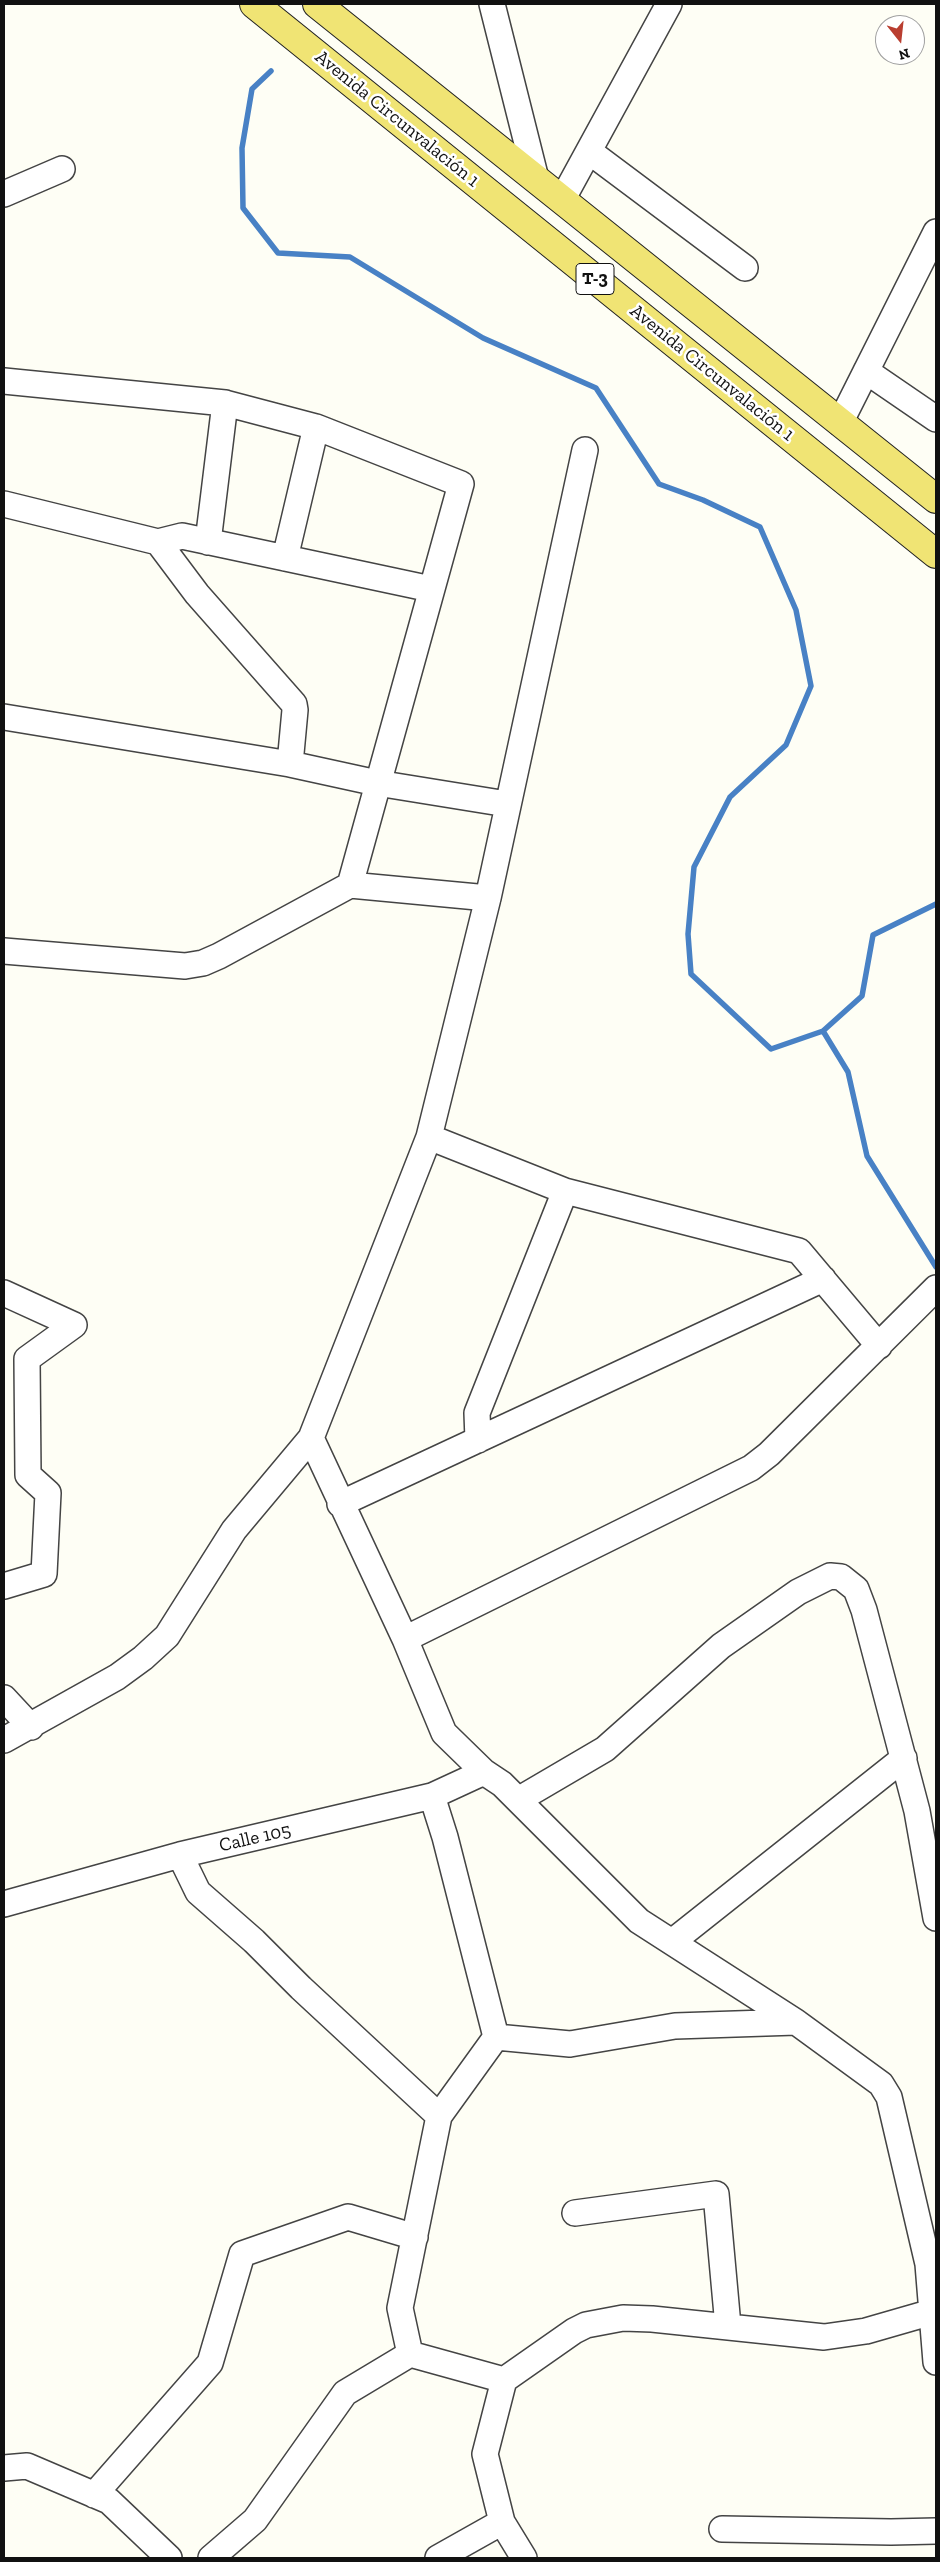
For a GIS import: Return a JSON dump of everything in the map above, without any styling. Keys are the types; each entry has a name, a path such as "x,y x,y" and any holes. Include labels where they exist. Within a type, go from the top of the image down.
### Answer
{"main road":[{"name":"Avenida Circunvalación 1","path":"254,4 936,554"},
{"name":"Avenida Circunvalación 1","path":"317,4 936,499"}],"street":[{"path":"492,4 536,179"},
{"path":"562,200 590,152 669,4"},
{"path":"590,152 745,268"},
{"path":"4,194 62,169"},
{"path":"840,422 936,232"},
{"path":"866,371 936,419"},
{"path":"4,381 225,403 316,427 461,484 350,885"},
{"path":"208,542 225,403"},
{"path":"285,558 316,427"},
{"path":"4,1740 117,1677 144,1658 167,1636 234,1530 311,1438 429,1137 488,898 585,450"},
{"path":"4,504 158,542 182,536 431,589"},
{"path":"158,542 197,594 294,704 290,764"},
{"path":"4,718 290,764 377,783 507,804"},
{"path":"4,948 185,966 203,963 350,885 488,898"},
{"path":"429,1137 565,1191 799,1251 879,1346"},
{"path":"478,1440 478,1413 565,1191"},
{"path":"340,1504 823,1279"},
{"path":"405,1639 751,1468 769,1454 936,1288"},
{"path":"4,1293 74,1325 28,1359 28,1475 48,1493 44,1574 4,1586"},
{"path":"311,1438 340,1504 405,1639 444,1733 501,1785 639,1921 796,2022 881,2084 889,2097 928,2264 936,2362"},
{"name":"Calle 105","path":"4,1904 180,1855 432,1796 501,1785 605,1748 721,1646 798,1592 830,1576 847,1580 858,1594 917,1811 936,1918"},
{"path":"4,1698 30,1727"},
{"path":"672,1942 904,1758"},
{"path":"410,2354 400,2308 440,2116 496,2037 445,1837 432,1796"},
{"path":"180,1855 198,1892 254,1941 301,1988 440,2116"},
{"path":"496,2037 570,2044 675,2026 796,2022"},
{"path":"575,2213 716,2194 728,2326"},
{"path":"94,2495 210,2364 242,2254 348,2217 415,2237"},
{"path":"524,2558 502,2522 485,2454 504,2380 586,2325 623,2318 728,2326 824,2337 866,2331 932,2312"},
{"path":"210,2558 255,2520 345,2393 410,2354 504,2380"},
{"path":"4,2468 27,2466 109,2501 169,2558"},
{"path":"438,2558 502,2522"},
{"path":"722,2529 936,2531"}],"waterway":[{"path":"271,71 252,89 242,148 243,208 278,253 350,257 483,338 596,388 659,484 703,500 760,527 796,610 811,686 786,745 730,797 694,867 688,934 691,974 771,1049 823,1031 848,1072 867,1156 936,1267"},
{"path":"823,1031 862,996 873,935 936,904"}]}
